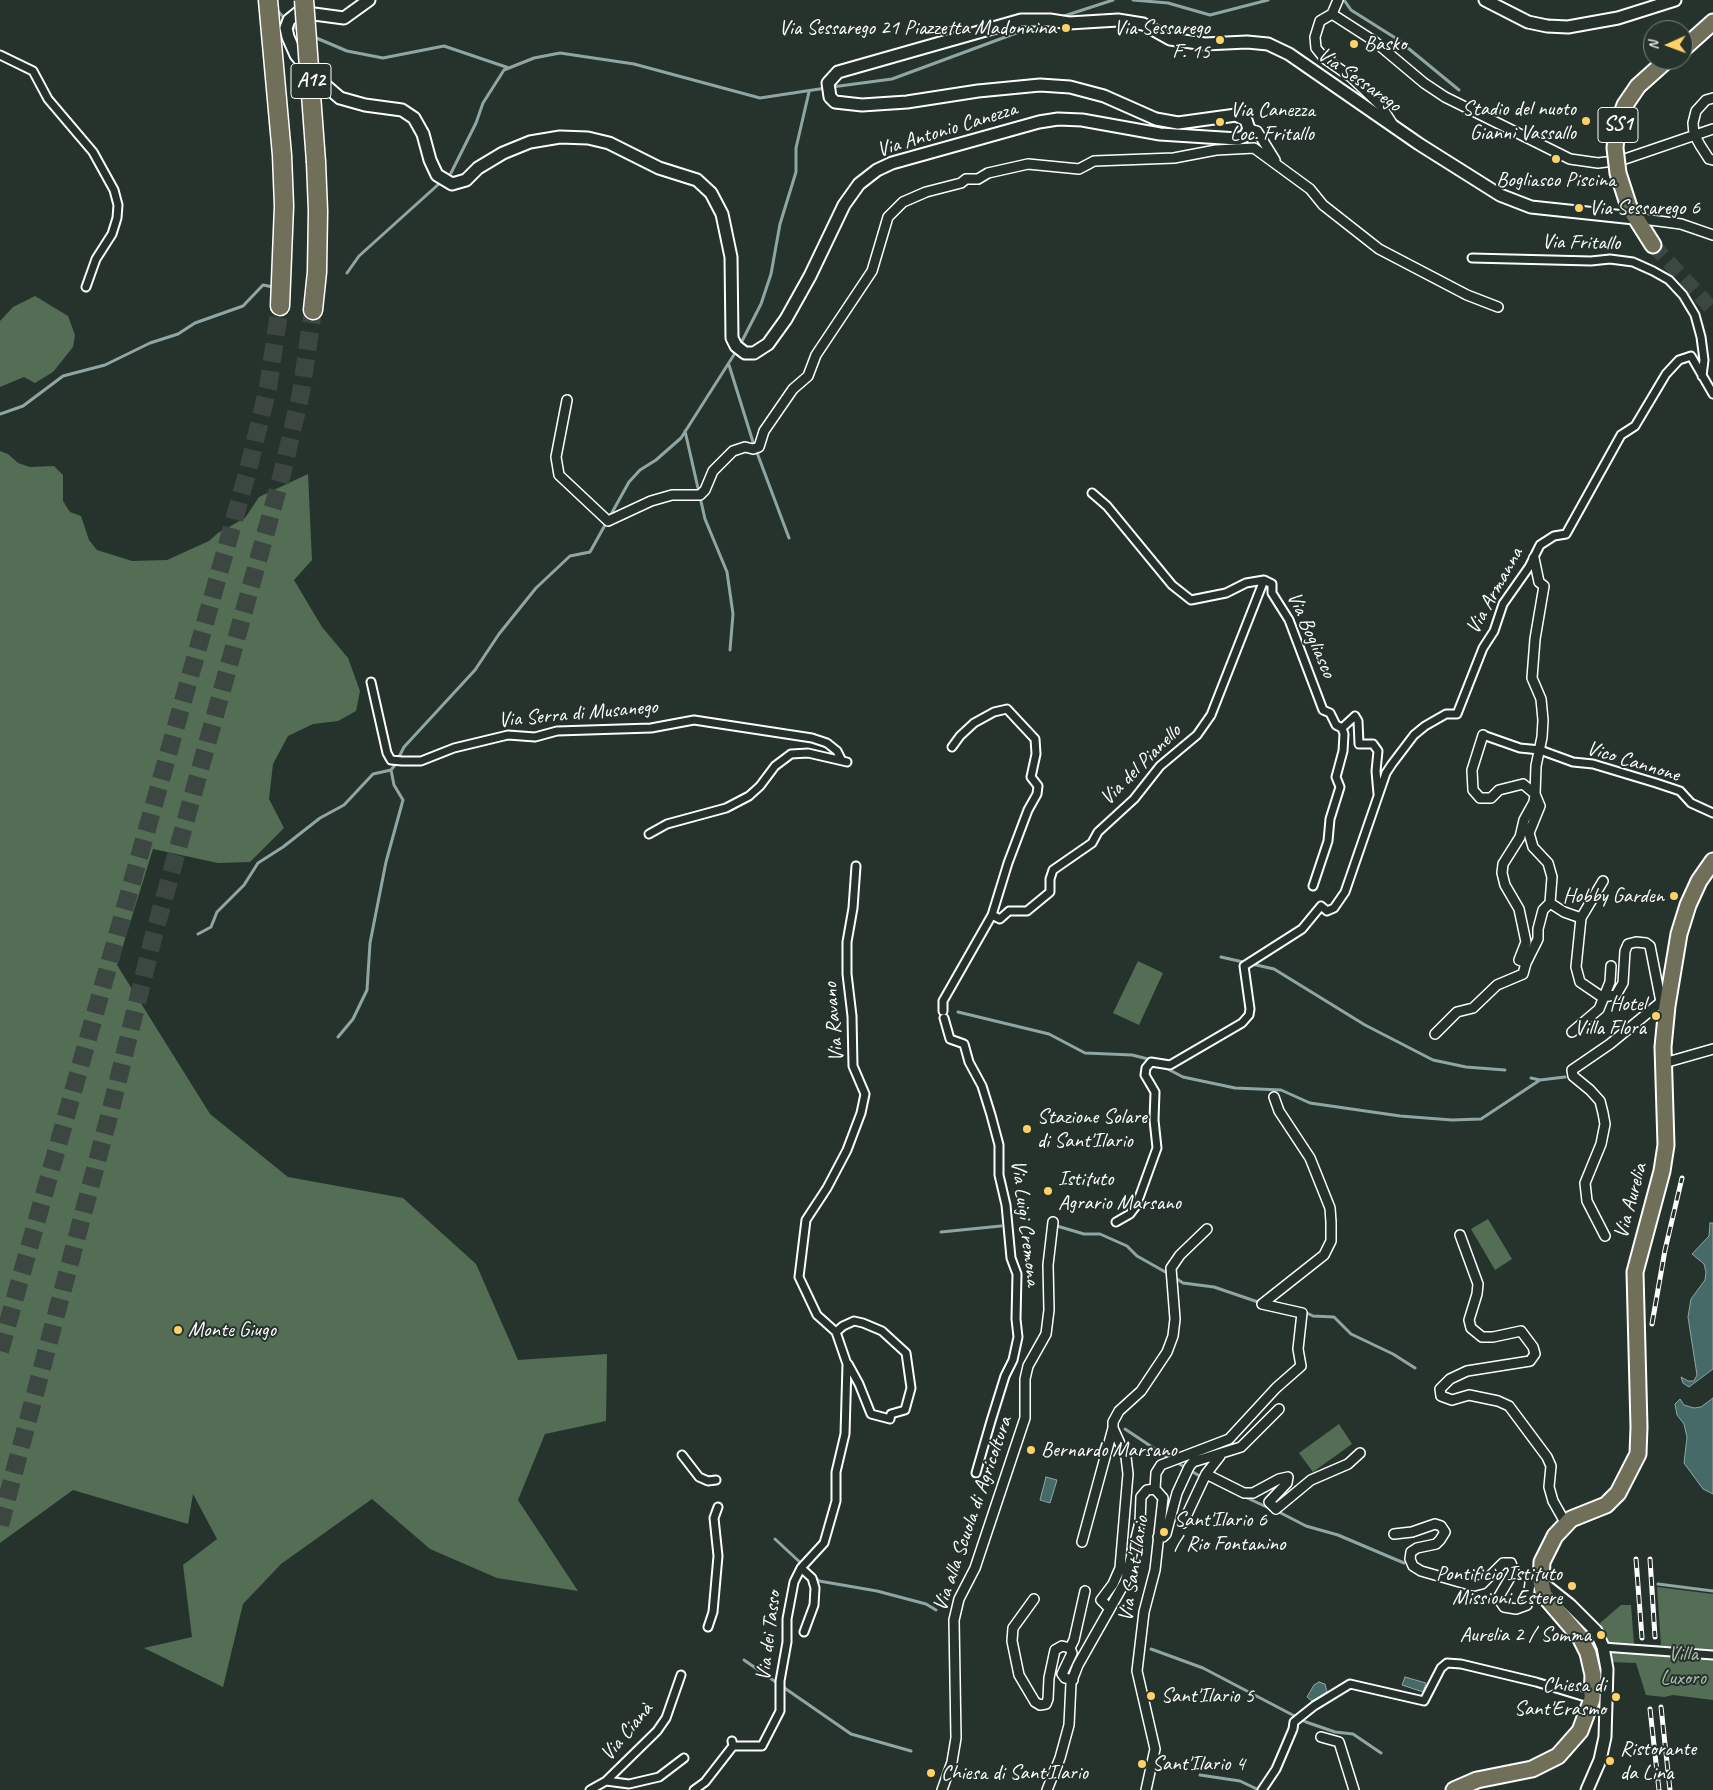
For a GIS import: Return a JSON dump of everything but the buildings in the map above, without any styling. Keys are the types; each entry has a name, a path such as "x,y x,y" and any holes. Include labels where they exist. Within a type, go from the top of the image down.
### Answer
{"highway":[{"name":"A12","path":"268,0 282,155 285,238 280,306"},
{"name":"A12","path":"300,7 316,162 318,220 313,310"}],"main road":[{"path":"1693,39 1713,22"},
{"name":"SS1","path":"1653,245 1631,213 1618,173 1615,148 1617,127 1626,105 1638,86 1656,70"},
{"name":"Via Aurelia","path":"1541,1582 1544,1556 1566,1524 1579,1514 1606,1505 1629,1474 1638,1454 1639,1427 1634,1294 1639,1252 1662,1170 1666,1145 1664,1004 1679,934 1688,905 1712,859"},
{"path":"1454,1790 1477,1780 1532,1769 1558,1756 1580,1731 1592,1699 1593,1675 1588,1653 1580,1637 1544,1596 1541,1582"}],"street":[{"path":"300,7 306,11 324,16 344,18 369,0"},
{"path":"1485,0 1528,22 1546,26 1568,26 1618,18 1674,0"},
{"path":"1338,1 1332,14 1320,21 1315,37 1316,48 1324,58 1356,81 1381,106 1394,127"},
{"name":"Via Antonio Canezza","path":"300,7 286,28 296,55 310,73 340,98 402,110 414,118 423,134 430,160 437,175 452,184 466,180 478,168 503,153 530,142 560,138 588,138 609,143 660,168 697,180 711,193 722,214 731,257 730,325 732,338 739,349 754,353 768,344 786,320 844,205 859,184 877,170 892,163 1032,124 1058,119 1082,120 1160,134 1238,139 1245,136 1249,129 1246,120 1236,115 1178,123 1156,119 1104,96 1070,87 1031,86 978,91 907,102 862,105 835,102 828,88 838,72 919,51 1021,20 1050,20"},
{"path":"1332,14 1374,41 1424,83 1445,97 1570,159 1598,163 1622,160 1713,129"},
{"name":"Via Sessarego","path":"1050,20 1070,23 1118,20 1143,24 1170,39 1205,44 1247,42 1268,44 1289,54 1394,127 1500,196 1531,207 1631,213"},
{"path":"0,55 33,71 48,99 93,152 114,190 118,205 117,218 112,234 96,259 86,287"},
{"path":"1713,98 1706,100 1696,111 1694,134 1709,158 1713,160"},
{"path":"1249,129 1257,131 1276,163"},
{"path":"567,400 556,457 559,475 597,509 608,522 651,501 672,495 700,495 705,490 713,471 733,451 745,447 753,449 759,447 764,431 793,389 808,376 816,355 872,271 888,217 903,202 926,192 961,183 966,179 978,179 988,173 1028,164 1079,169 1094,161 1174,158 1216,150 1254,148 1310,189 1324,205 1379,249 1467,295 1498,307"},
{"path":"1631,213 1681,224 1713,235"},
{"name":"Via Fritallo","path":"1472,258 1591,261 1610,259 1632,262 1653,271 1669,280 1683,295 1695,315 1701,337 1704,360 1702,376"},
{"name":"Via Armanna","path":"1116,1222 1130,1214 1136,1206 1157,1148 1154,1120 1155,1092 1145,1075 1146,1068 1151,1062 1170,1065 1242,1023 1249,1015 1250,1009 1244,966 1302,929 1320,906 1327,911 1334,908 1345,892 1378,794 1389,768 1414,735 1446,714 1457,714 1483,648 1494,631 1503,604 1534,558 1540,545 1554,536 1566,534 1621,435 1635,426 1666,374 1679,360 1691,356 1713,394"},
{"name":"Via Bogliasco","path":"1092,492 1172,585 1191,600 1226,593 1246,583 1264,580 1272,584 1272,593 1289,620 1323,710 1330,713 1336,725 1342,728"},
{"path":"1526,963 1519,960 1526,942 1519,909 1505,885 1502,873 1503,864 1520,837 1524,820 1534,802 1536,766 1540,750 1543,720 1541,699 1532,678 1535,639 1544,586 1539,582 1534,558"},
{"name":"Via del Pianello","path":"992,915 1000,919 1009,911 1027,911 1050,892 1050,879 1053,870 1092,843 1098,832 1134,799 1160,766 1197,735 1210,715 1264,580"},
{"name":"Via Serra di Musanego","path":"370,682 387,753 391,760 402,762 421,761 454,748 508,735 535,737 557,731 651,728 694,720 812,738 827,743 837,751 843,763 808,753 791,754 775,766 760,786 741,800 726,808 667,824 649,834"},
{"path":"952,747 960,736 974,723 994,712 1007,709 1035,739 1036,754 1031,777 1038,786 1037,794 1028,810 1008,862 992,915"},
{"path":"1313,886 1328,841 1330,819 1340,787 1336,777 1343,751 1342,728 1355,716 1358,721 1359,744 1373,744 1378,751 1376,771 1378,794"},
{"path":"1435,1034 1458,1012 1472,1008 1497,985 1523,974 1526,963 1538,939 1538,929 1543,910 1550,902 1551,870 1548,863 1533,847 1530,839 1530,827 1540,806 1535,794 1524,784 1499,790 1491,798 1480,798 1473,790 1472,765 1483,735 1520,748 1540,750"},
{"name":"Vico Cannone","path":"1540,750 1680,791 1691,803 1713,813"},
{"name":"Via Ravano","path":"836,1332 817,1315 799,1277 806,1220 827,1188 847,1150 866,1094 853,1066 852,1016 847,974 847,942 856,866"},
{"path":"1603,881 1581,918 1576,967 1580,982 1602,998 1616,995 1623,983 1625,950 1628,944 1636,942 1646,943 1650,946 1664,1004 1572,1070 1573,1076 1600,1101 1603,1113 1605,1124 1601,1144 1585,1183 1587,1201 1605,1236"},
{"path":"1550,902 1564,912 1581,918"},
{"name":"Via Luigi Cremona","path":"976,1473 990,1421 1005,1376 1013,1360 1018,1337 1016,1319 1017,1274 1011,1258 1006,1205 999,1176 999,1145 991,1115 982,1086 969,1062 964,1044 950,1039 943,1001 992,915"},
{"path":"1572,1032 1599,1009 1610,982 1611,966"},
{"path":"1664,1063 1713,1049"},
{"path":"1155,1489 1156,1474 1161,1465 1229,1439 1276,1388 1301,1366 1298,1350 1302,1313 1262,1304 1324,1255 1331,1241 1330,1208 1310,1158 1279,1111 1274,1097"},
{"name":"Via alla Scuola di Agricoltura","path":"942,1790 952,1762 956,1738 954,1620 958,1599 975,1568 1025,1418 1025,1379 1028,1366 1046,1334 1049,1310 1048,1265 1053,1222"},
{"path":"1082,1542 1113,1428 1114,1417 1141,1391 1167,1352 1173,1336 1175,1319 1171,1268 1180,1255 1207,1230"},
{"path":"1460,1235 1478,1284 1469,1320 1470,1328 1482,1337 1493,1337 1521,1331 1533,1347 1535,1354 1530,1361 1467,1372 1450,1379 1440,1389 1441,1396 1452,1400 1469,1395 1493,1399 1509,1406 1547,1457 1551,1466 1549,1487 1553,1501 1566,1524"},
{"path":"854,1321 863,1323 889,1336 906,1353 911,1388 905,1410 891,1414 890,1419 873,1415 848,1364 836,1332 842,1326 854,1321"},
{"path":"801,1568 824,1543 836,1501 836,1472 845,1434 848,1364"},
{"path":"1158,1537 1163,1537 1166,1534 1177,1493 1188,1467 1193,1462 1241,1448 1279,1409"},
{"name":"Via Sant'Ilario","path":"1109,1608 1101,1600 1113,1584 1120,1568 1128,1474 1126,1457 1113,1428"},
{"path":"1206,1474 1244,1492 1253,1493 1279,1479 1288,1477 1287,1483 1269,1502 1276,1509 1311,1480 1348,1464 1360,1453"},
{"path":"682,1455 699,1477 708,1481 716,1480"},
{"path":"1183,1523 1206,1474 1220,1455"},
{"name":"Via Sant'Ilario","path":"1047,1790 1060,1758 1069,1725 1073,1680 1078,1665 1128,1573 1140,1522 1143,1493 1155,1489 1163,1498 1155,1570 1144,1617 1137,1671 1155,1748 1146,1790"},
{"path":"708,1627 713,1612 718,1556 714,1518 718,1507"},
{"path":"1394,1534 1412,1532 1435,1524 1441,1526 1445,1532 1436,1544 1417,1548 1411,1552 1410,1559 1414,1566 1421,1571 1474,1586 1482,1584 1503,1563 1511,1563 1514,1572 1498,1598 1504,1607 1516,1609 1527,1605 1530,1584 1541,1582 1596,1631 1603,1647 1607,1669 1605,1737 1600,1760 1587,1790"},
{"name":"Via dei Tasso","path":"694,1790 706,1782 732,1743 762,1746 780,1711 780,1681 787,1642 787,1620 794,1582 801,1568 812,1578 814,1588 814,1605 804,1632"},
{"name":"Via Sant'Ilario","path":"1073,1680 1065,1678 1062,1674 1072,1653 1070,1648 1074,1640 1085,1591"},
{"path":"1034,1599 1013,1628 1012,1641 1019,1675 1035,1702 1040,1705 1046,1704 1048,1699 1049,1678 1055,1650 1062,1646 1070,1648"},
{"path":"1603,1647 1713,1655"},
{"path":"1262,1790 1276,1769 1293,1729 1294,1722 1314,1706 1350,1684 1424,1701 1441,1668 1447,1663 1461,1664 1536,1682 1592,1699"},
{"name":"Via Cianà","path":"606,1781 657,1731 666,1718 681,1675"},
{"path":"1321,1737 1339,1742 1354,1790"},
{"path":"590,1790 606,1781 629,1784 659,1777 684,1758"}],"green space":[{"path":"35,296 68,316 75,335 73,347 53,372 35,383 24,377 0,387 0,321 13,307"},
{"path":"0,451 8,454 18,463 30,467 54,466 63,475 63,501 70,512 81,516 89,540 97,550 132,561 167,560 209,541 218,533 245,518 259,497 308,474 312,560 294,580 322,627 348,658 360,691 356,711 338,721 313,724 288,736 273,764 269,799 284,828 250,862 218,863 153,849 117,965 210,1114 288,1177 403,1198 476,1264 518,1360 607,1354 606,1421 545,1434 518,1500 578,1591 497,1578 430,1549 372,1499 281,1564 243,1604 223,1687 144,1648 192,1637 183,1565 217,1539 193,1494 188,1524 73,1490 0,1543"},
{"path":"1138,961 1163,973 1139,1025 1113,1013"},
{"path":"1488,1219 1512,1259 1495,1270 1471,1229"},
{"path":"1339,1424 1352,1444 1313,1472 1299,1453"},
{"name":"Villa Luxoro","path":"1657,1587 1713,1594 1713,1700 1673,1695 1664,1697 1646,1695 1636,1663 1611,1662 1610,1647 1600,1623 1621,1605 1631,1605 1634,1644 1661,1645"}],"water":[{"path":"1710,1223 1713,1223 1713,1369 1689,1387 1683,1383 1681,1377 1688,1381 1694,1381 1697,1375 1688,1317 1691,1299 1705,1280 1706,1272 1704,1264 1692,1254 1709,1236"},
{"path":"1713,1398 1713,1494 1703,1489 1684,1463 1687,1437 1684,1424 1677,1415 1675,1404 1680,1399 1684,1405 1694,1408 1701,1407"},
{"path":"1046,1477 1057,1480 1050,1503 1040,1500"},
{"path":"1405,1677 1426,1683 1423,1692 1402,1685"},
{"path":"1319,1682 1325,1684 1327,1692 1312,1701 1307,1697 1314,1685"}],"waterway":[{"path":"1061,17 1113,0"},
{"path":"1133,0 1168,3 1210,15 1268,0"},
{"path":"1344,0 1351,10 1397,39 1459,90"},
{"path":"275,8 286,20"},
{"path":"290,24 301,32"},
{"path":"832,87 892,79 1038,25"},
{"path":"314,37 347,51 383,58 444,46 509,68 534,58 560,53 634,64 760,98 826,88"},
{"path":"347,273 359,256 451,173 476,123 483,103 504,70 509,68"},
{"path":"740,345 761,304 771,274 780,224 796,172 796,148 809,92"},
{"path":"0,414 23,406 63,376 105,365 150,343 178,334 195,323 243,306 263,285 273,287"},
{"path":"198,934 211,927 217,912 244,885 258,863 283,847 320,818 344,805 373,774 391,770 404,747 475,670 499,634 536,588 570,556 590,552 629,482 640,470 656,460 681,438 737,350"},
{"path":"729,365 753,442 789,538"},
{"path":"685,431 705,519 727,572 733,614 730,650"},
{"path":"338,1037 353,1019 367,990 370,943 386,862 403,800 394,785 391,770"},
{"path":"1221,957 1274,969 1365,1025 1433,1060 1466,1067 1505,1070"},
{"path":"958,1012 1049,1034 1085,1053 1132,1055 1152,1060"},
{"path":"1162,1066 1183,1077 1235,1088 1281,1090 1310,1103 1400,1116 1452,1120 1481,1119 1540,1080 1565,1077"},
{"path":"1531,1078 1540,1080"},
{"path":"941,1232 1001,1226"},
{"path":"1057,1226 1084,1234 1100,1234 1127,1246 1137,1256 1169,1274"},
{"path":"1174,1277 1183,1283 1214,1287 1261,1303"},
{"path":"1303,1311 1313,1316 1334,1317 1351,1334 1393,1354 1415,1368"},
{"path":"1125,1429 1170,1459"},
{"path":"1176,1462 1203,1478"},
{"path":"1243,1496 1271,1509"},
{"path":"1277,1511 1306,1526 1338,1535 1404,1563"},
{"path":"775,1539 804,1566"},
{"path":"813,1576 819,1581 877,1591 926,1604 936,1610"},
{"path":"1658,1584 1713,1591"},
{"path":"1151,1649 1203,1668 1306,1722 1335,1732 1353,1734 1381,1753"},
{"path":"744,1660 851,1734 911,1751"},
{"path":"1200,1775 1240,1781 1259,1790"}],"tunnel":[{"path":"1653,245 1713,310"},
{"path":"0,1351 247,474 268,388 280,306"},
{"path":"0,1525 111,1109 153,938 281,478 301,393 313,310"}],"railway":[{"path":"1652,1324 1665,1250 1682,1178"},
{"path":"1636,1559 1642,1638"},
{"path":"1650,1559 1655,1637"},
{"path":"1661,1707 1670,1790"},
{"path":"1650,1709 1659,1790"}],"place":[{"name":"Via Sessarego 21 Piazzetta Madonnina","path":"1066,28"},
{"name":"Via Sessarego F. 15","path":"1220,40"},
{"name":"Basko","path":"1354,44"},
{"name":"Stadio del nuoto Gianni Vassallo","path":"1586,121"},
{"name":"Via Canezza Loc. Fritallo","path":"1220,122"},
{"name":"Bogliasco Piscina","path":"1556,159"},
{"name":"Via Sessarego 6","path":"1579,208"},
{"name":"Hobby Garden","path":"1674,896"},
{"name":"Hotel Villa Flora","path":"1656,1016"},
{"name":"Stazione Solare di Sant'Ilario","path":"1027,1129"},
{"name":"Istituto Agrario Marsano","path":"1048,1191"},
{"name":"Monte Giugo","path":"178,1330"},
{"name":"Bernardo Marsano","path":"1031,1450"},
{"name":"Sant'Ilario 6 / Rio Fontanino","path":"1164,1532"},
{"name":"Pontificio Istituto Missioni Estere","path":"1572,1586"},
{"name":"Aurelia 2 / Somma","path":"1601,1635"},
{"name":"Sant'Ilario 5","path":"1151,1696"},
{"name":"Chiesa di Sant'Erasmo","path":"1616,1697"},
{"name":"Ristorante da Lina","path":"1610,1761"},
{"name":"Sant'Ilario 4","path":"1142,1764"},
{"name":"Chiesa di Sant'Ilario","path":"931,1773"}]}
